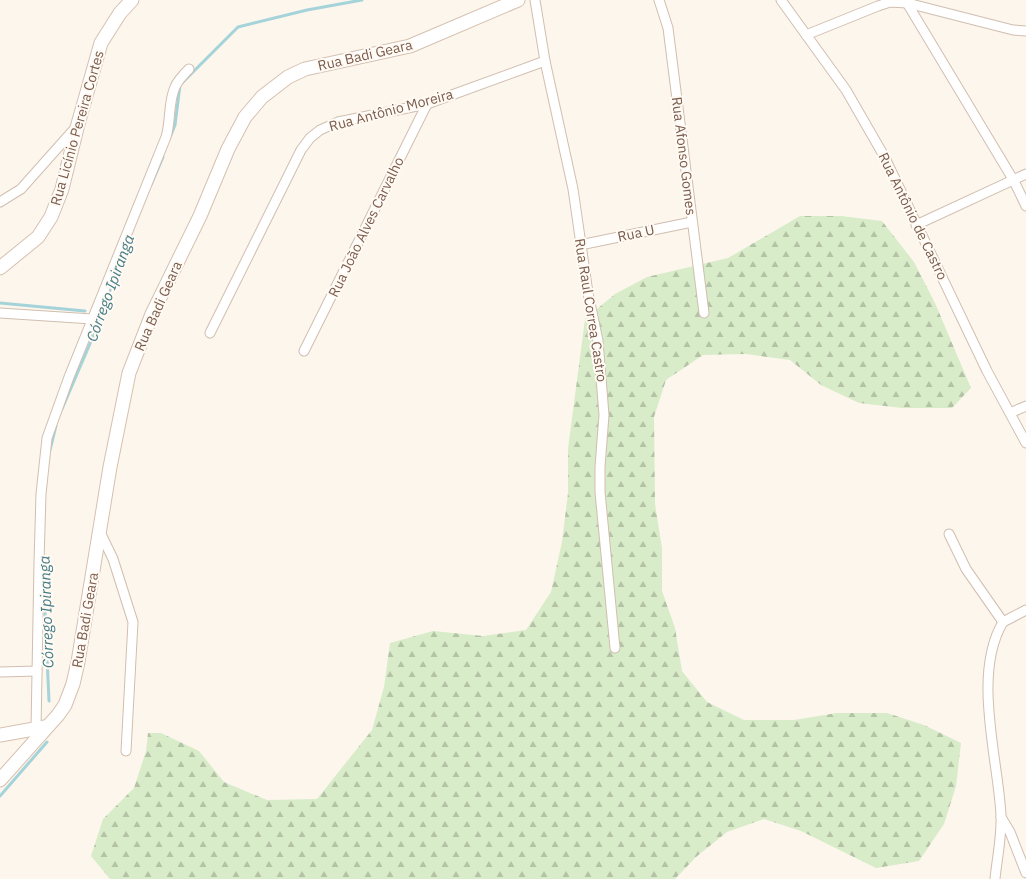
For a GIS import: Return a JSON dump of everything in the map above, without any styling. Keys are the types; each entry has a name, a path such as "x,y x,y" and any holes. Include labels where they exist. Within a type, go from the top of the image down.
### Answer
{"street":[{"name":"Rua Licínio Pereira Cortes","path":"0,268 38,237 51,217 62,189 78,124 101,43 120,13 132,0"},
{"name":"Rua Badi Geara","path":"0,780 41,728 65,705 72,684 100,532 110,467 129,373 152,314 200,216 228,149 245,117 262,97 288,77 305,69 410,46 518,0"},
{"name":"Rua Raul Correa Castro","path":"535,0 545,61 573,189 580,246 598,341 604,415 600,467 600,492 615,648"},
{"name":"Rua Afonso Gomes","path":"659,0 668,28 704,313"},
{"name":"Rua Antônio de Castro","path":"781,0 846,90 877,143 916,225 1026,443"},
{"path":"806,34 890,2 907,3 1014,30 1026,31"},
{"path":"907,3 1014,181 1026,206"},
{"name":"Rua Antônio Moreira","path":"210,333 300,150 310,138 320,130 338,122 427,104 545,61"},
{"path":"0,735 41,728 37,671 39,562 47,438 66,384 166,138 170,126 173,93 176,85 189,69"},
{"name":"Rua João Alves Carvalho","path":"304,351 427,104"},
{"path":"0,202 21,188 78,124"},
{"path":"916,225 1014,181 1026,174"},
{"name":"Rua U","path":"580,246 692,222"},
{"path":"0,313 92,319"},
{"path":"1010,413 1026,406"},
{"path":"100,532 113,559 133,622 126,751"},
{"path":"949,534 966,569 1004,622"},
{"path":"995,879 1001,817 989,723 989,684 993,642 1004,622 1026,610"},
{"path":"0,672 37,671"},
{"path":"1001,817 1010,832 1026,873"}],"green space":[{"path":"800,216 841,216 882,221 914,262 935,303 971,388 952,408 902,408 859,403 821,385 790,360 746,354 703,355 666,380 654,417 655,504 662,548 662,591 675,628 682,671 707,702 744,720 794,720 837,713 887,713 924,725 961,743 956,786 944,824 919,861 876,868 801,831 764,819 727,832 696,857 675,879 110,879 91,856 103,819 134,788 146,751 148,733 161,733 199,751 224,782 267,800 317,799 372,730 384,687 390,643 433,631 483,636 526,630 551,592 562,542 568,493 568,449 585,319 615,294 647,277 728,258"}],"waterway":[{"name":"Córrego Ipiranga","path":"171,135 175,125 180,85 238,27 307,10 362,0"},
{"name":"Córrego Ipiranga","path":"151,185 163,157"},
{"name":"Córrego Ipiranga","path":"62,409 95,332 118,268"},
{"path":"0,303 85,311"},
{"name":"Córrego Ipiranga","path":"50,450 56,426"},
{"name":"Córrego Ipiranga","path":"43,567 49,701"},
{"name":"Córrego Ipiranga","path":"0,796 47,742"}]}
